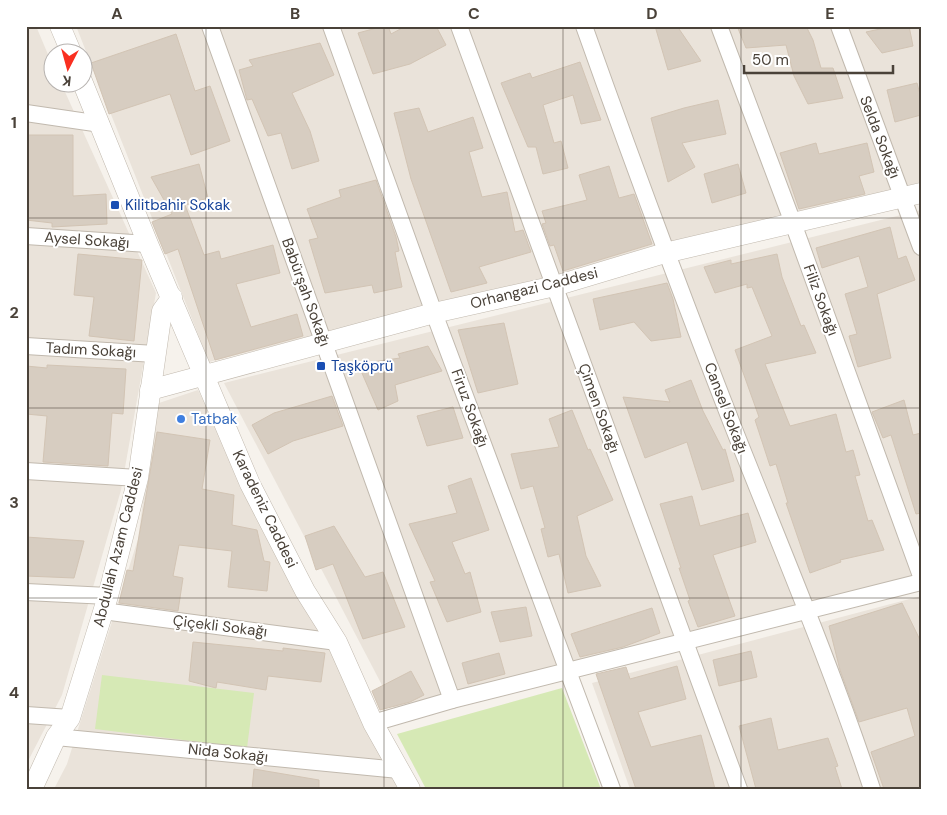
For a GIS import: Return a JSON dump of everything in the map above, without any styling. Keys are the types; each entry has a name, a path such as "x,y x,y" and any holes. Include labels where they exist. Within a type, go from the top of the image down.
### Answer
{"street":[{"path":"60,26 67,42"},
{"name":"Babürşah Sokağı","path":"210,26 452,700"},
{"name":"Firuz Sokağı","path":"331,26 434,313 612,789"},
{"name":"Çimen Sokağı","path":"459,26 739,789"},
{"name":"Cansel Sokağı","path":"584,26 665,253 806,612 872,789"},
{"name":"Filiz Sokağı","path":"719,26 793,223 921,576"},
{"name":"Selda Sokağı","path":"839,26 912,196 921,248"},
{"name":"Karadeniz Caddesi","path":"87,92 148,244 254,492 305,591 337,642 373,723 410,789"},
{"path":"26,114 101,124"},
{"name":"Orhangazi Caddesi","path":"150,390 434,313 555,286 665,253 912,196"},
{"name":"Aysel Sokağı","path":"26,236 148,244"},
{"name":"Abdullah Azam Caddesi","path":"32,789 56,737 70,718 105,604 138,478 162,311 172,297"},
{"name":"Tadım Sokağı","path":"26,346 155,354"},
{"path":"26,471 138,478"},
{"path":"373,723 452,700 921,582"},
{"name":"Çiçekli Sokağı","path":"26,592 337,642"},
{"path":"26,715 70,718"},
{"name":"Nida Sokağı","path":"56,737 399,770"}],"shaded area":[{"path":"26,26 36,26 43,42 42,92 65,92 156,293 121,490 62,695 26,765"},
{"path":"76,26 921,26 921,182 209,362 92,66 92,42 82,42"},
{"path":"921,210 921,580 395,710 224,383"},
{"path":"198,390 401,789 54,789 67,764 138,539 156,404"},
{"path":"921,596 921,789 630,789 592,683"}],"green space":[{"path":"102,675 254,693 247,748 95,729"},
{"path":"562,688 601,789 426,789 397,734"}],"building":[{"path":"388,26 391,34 406,26 436,26 446,45 410,64 373,74 358,33"},
{"path":"655,26 677,26 701,61 668,70"},
{"path":"737,26 806,26 813,40 821,68 833,68 843,98 808,104 794,76 786,45 746,48"},
{"path":"894,26 909,26 913,46 882,53 866,32"},
{"path":"176,34 195,91 210,86 230,141 191,155 170,94 109,114 92,63"},
{"path":"320,43 334,75 292,93 310,131 319,161 292,169 281,133 268,136 252,99 247,100 239,70 253,66 249,60"},
{"path":"580,62 601,120 581,124 573,95 543,105 554,143 561,141 568,168 543,174 536,147 528,147 501,83 530,73 532,78"},
{"path":"917,83 921,98 921,115 895,122 887,90"},
{"path":"718,100 726,134 682,143 695,167 668,182 651,118"},
{"path":"419,108 428,132 473,117 483,148 469,152 482,197 507,192 515,232 523,230 531,252 479,267 487,283 451,292 411,179 394,113"},
{"path":"26,135 73,135 73,196 106,194 107,224 52,227 52,223 26,220"},
{"path":"816,143 819,154 867,143 874,172 859,176 865,194 799,209 780,153"},
{"path":"199,164 208,198 185,205 204,255 219,251 221,259 273,245 280,273 236,284 251,327 297,314 303,336 215,360 178,249 165,254 152,222 172,214 151,177"},
{"path":"738,164 746,193 712,203 704,174"},
{"path":"609,166 619,198 634,194 652,244 563,271 554,245 550,246 542,224 546,223 542,211 587,200 579,175"},
{"path":"376,180 396,237 399,251 395,252 402,287 374,293 372,285 325,293 309,240 318,238 307,209 341,197 339,190"},
{"path":"890,227 898,259 906,256 915,280 877,294 891,358 858,367 849,336 857,334 845,294 868,287 859,256 822,268 816,248"},
{"path":"78,254 142,260 134,341 89,336 94,297 74,295"},
{"path":"777,254 782,277 801,326 804,325 816,353 765,364 790,426 836,414 846,452 853,450 860,475 855,476 868,521 872,520 884,550 840,560 841,562 810,573 786,503 788,503 776,464 770,466 755,420 759,417 735,350 772,336 752,287 747,288 747,284 715,293 704,267 731,260 731,264"},
{"path":"667,283 673,299 681,337 651,341 634,322 600,330 593,299"},
{"path":"504,323 518,384 478,393 458,330"},
{"path":"428,346 442,371 395,385 398,401 378,410 358,364 400,358 398,354"},
{"path":"47,365 126,369 123,414 112,413 108,466 43,462 47,416 26,414 26,366 47,368"},
{"path":"691,380 703,411 723,450 725,449 734,481 702,490 687,442 645,458 623,397 670,402 665,390"},
{"path":"332,396 343,426 293,441 268,454 252,425 274,413"},
{"path":"904,400 913,435 921,433 921,513 916,514 891,435 883,438 872,412"},
{"path":"453,407 463,438 427,446 417,416"},
{"path":"572,410 588,450 590,449 613,500 577,516 586,556 601,586 568,593 559,554 548,557 541,529 545,528 533,486 521,489 511,454 559,447 549,419"},
{"path":"157,432 210,440 202,489 234,495 232,525 257,530 264,561 270,562 267,591 228,587 232,551 179,545 173,576 183,578 178,611 119,603 127,570 133,571"},
{"path":"471,478 489,530 452,542 465,574 470,572 481,612 447,622 430,582 435,581 409,524 457,513 448,486"},
{"path":"692,496 700,526 748,513 756,542 713,555 735,616 698,627 688,601 690,600 679,568 681,568 660,504"},
{"path":"334,526 365,577 383,572 405,627 363,639 333,564 316,570 305,536"},
{"path":"26,537 84,541 74,578 26,576"},
{"path":"902,603 921,642 921,789 884,789 871,752 915,736 907,708 859,722 840,670 829,626"},
{"path":"526,607 532,636 500,642 491,612"},
{"path":"652,608 660,633 623,647 580,657 571,634"},
{"path":"193,642 325,653 321,682 268,676 266,690 217,682 216,688 189,681"},
{"path":"751,651 757,677 719,686 713,660"},
{"path":"499,653 505,674 468,684 462,663"},
{"path":"677,666 686,699 638,712 651,747 701,735 715,789 636,789 596,674 626,667 630,679"},
{"path":"411,671 424,695 410,702 380,710 372,691"},
{"path":"771,718 778,750 828,738 838,766 835,767 842,789 756,789 739,726"},
{"path":"254,769 319,780 319,789 252,789"}],"place":[{"name":"Kilitbahir Sokak","path":"115,205"},
{"name":"Taşköprü","path":"321,366"},
{"name":"Tatbak","path":"181,419"}]}
